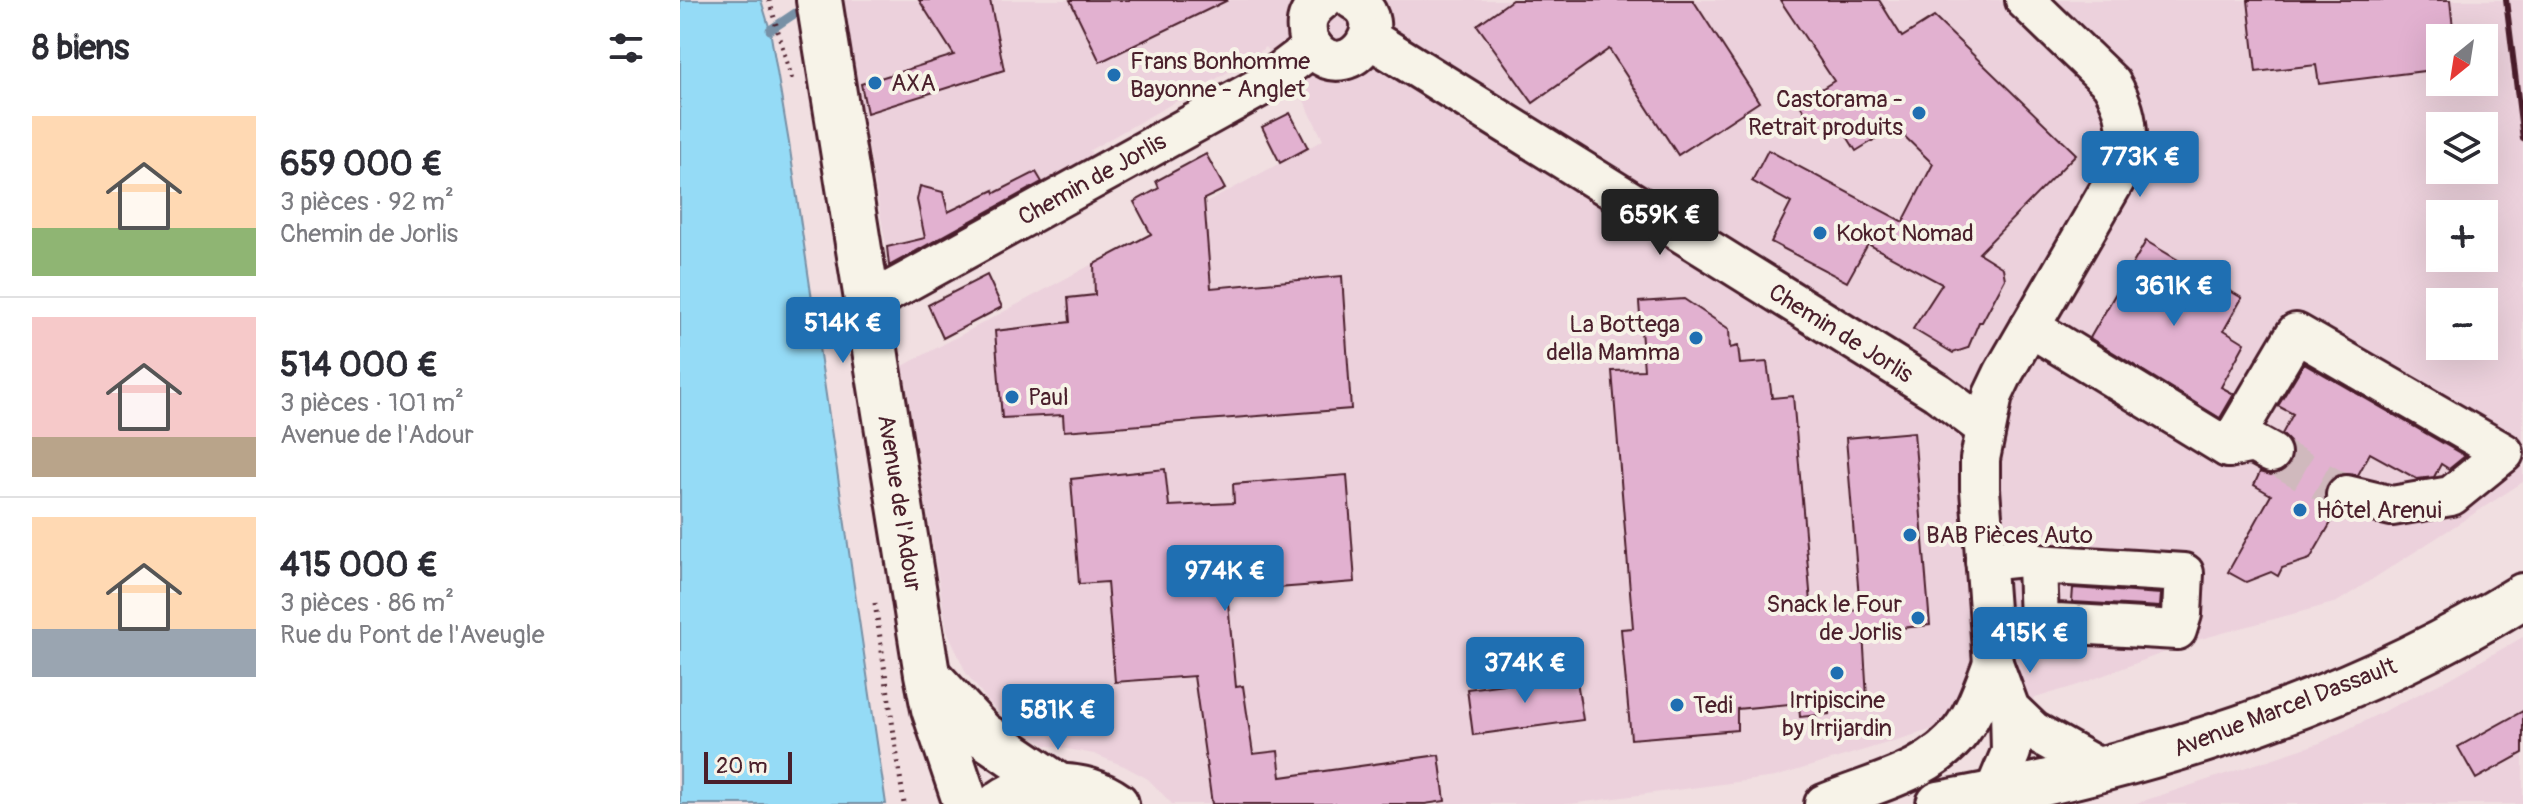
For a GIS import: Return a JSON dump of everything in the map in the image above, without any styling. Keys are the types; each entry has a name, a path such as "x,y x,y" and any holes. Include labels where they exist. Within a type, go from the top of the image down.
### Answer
{"main road":[{"name":"Avenue de l'Adour","path":"819,0 927,674 934,709 966,804"},
{"name":"Avenue Marcel Dassault","path":"1939,804 2104,771 2230,733 2417,657 2523,596"},
{"path":"927,674 982,734 1058,786"},
{"path":"999,804 1031,789 1058,786 1086,790 1116,804"}],"street":[{"path":"1323,0 1315,6 1306,26 1307,38 1323,57 1337,60 1351,58 1363,49 1369,38 1370,25 1366,13 1353,0"},
{"path":"1993,795 2011,752 2010,709 1993,663 1980,489 1980,459 1985,428 1993,395 2117,178 2128,151 2121,100 2111,83 2025,0"},
{"name":"Chemin de Jorlis","path":"1369,38 1937,392 1985,428"},
{"name":"Chemin de Jorlis","path":"868,307 890,291 1260,87 1313,47"},
{"path":"2030,327 2228,448 2253,443 2271,453"},
{"path":"2228,448 2296,333 2504,453 2451,496 2392,506 2346,495"},
{"path":"1985,561 2023,557 2037,564"},
{"path":"1824,804 1900,775 1947,748 1974,710 1993,663"},
{"path":"2010,709 2033,731 2104,771"}],"path":[{"path":"769,0 788,64"}],"shaded area":[{"path":"846,0 2523,0 2523,482 2337,602 2197,640 2078,685 1775,777 1570,804 1172,804 1148,779 1124,766 1094,754 1046,745 1015,726 991,705 966,673 947,630 903,366 1323,140 1298,88 1265,47 1253,58 1090,150 1096,164 891,274 843,2"},
{"path":"2523,637 2523,804 2134,804 2320,743 2449,679"}],"water":[{"path":"680,0 761,0 770,30 886,804 680,804"}],"building":[{"path":"919,0 990,0 1004,70 867,113 861,84 954,55"},
{"path":"1070,0 1228,0 1100,62"},
{"path":"1512,0 1693,0 1759,102 1678,155 1609,49 1533,103 1477,25"},
{"path":"1780,0 1879,0 1902,37 1934,17 2076,154 1979,253 2003,268 2005,279 1982,322 1979,322 1968,348 1953,353 1913,329 1942,284 1868,244 1847,282 1771,242 1791,203 1752,181 1768,150 1903,222 1933,164 1895,127 1856,151 1838,122 1818,134 1799,103 1834,81"},
{"path":"2248,0 2450,0 2453,24 2426,24 2426,71 2319,84 2316,65 2256,72"},
{"path":"1290,113 1308,148 1280,163 1262,127"},
{"path":"1206,154 1225,189 1204,199 1211,288 1342,276 1351,409 1064,431 1063,415 1002,418 995,331 1070,322 1068,298 1095,295 1094,264 1151,234 1134,202 1159,188 1156,181"},
{"path":"1036,172 1042,182 889,266 887,247 925,238 917,200 920,186 943,192 948,212"},
{"path":"2146,241 2242,298 2224,330 2245,343 2221,387 2234,394 2220,418 2090,338"},
{"path":"987,275 1002,307 943,338 928,305"},
{"path":"1684,299 1729,329 1730,348 1738,346 1740,364 1767,362 1772,398 1793,396 1812,614 1860,610 1846,438 1914,432 1930,625 1863,632 1867,698 1828,700 1829,714 1800,717 1799,703 1737,709 1737,730 1631,739 1621,629 1633,628 1612,371 1644,370 1639,302"},
{"path":"2304,363 2465,456 2449,469 2441,464 2434,477 2417,479 2370,453 2358,475 2340,474 2330,480 2325,500 2336,514 2310,559 2282,568 2278,576 2271,572 2246,582 2228,572 2271,495 2254,485 2260,472 2271,475 2282,472 2291,463 2293,452 2290,442 2282,434 2293,414 2278,406"},
{"path":"1165,469 1169,506 1234,503 1233,484 1347,475 1355,582 1227,592 1236,687 1243,686 1253,754 1278,751 1281,777 1439,755 1445,801 1425,804 1212,804 1194,676 1115,682 1107,582 1079,584 1071,479"},
{"path":"2073,588 2161,594 2160,607 2072,602"},
{"path":"1576,674 1583,720 1473,735 1467,689"},
{"path":"2523,711 2523,753 2476,779 2458,747"}],"waterway":[{"path":"770,30 806,6"}],"tunnel":[{"path":"2271,453 2346,495"}],"railway":[{"path":"2506,0 2523,139"}],"place":[{"name":"Frans Bonhomme Bayonne - Anglet","path":"1114,75"},
{"name":"AXA","path":"875,83"},
{"name":"Castorama - Retrait produits","path":"1919,113"},
{"name":"Kokot Nomad","path":"1820,233"},
{"name":"La Bottega della Mamma","path":"1696,338"},
{"name":"Paul","path":"1012,397"},
{"name":"Hôtel Arenui","path":"2300,510"},
{"name":"BAB Pièces Auto","path":"1910,535"},
{"name":"Snack le Four de Jorlis","path":"1918,618"},
{"name":"Irripiscine by Irrijardin","path":"1837,673"},
{"name":"Tedi","path":"1677,705"}]}
